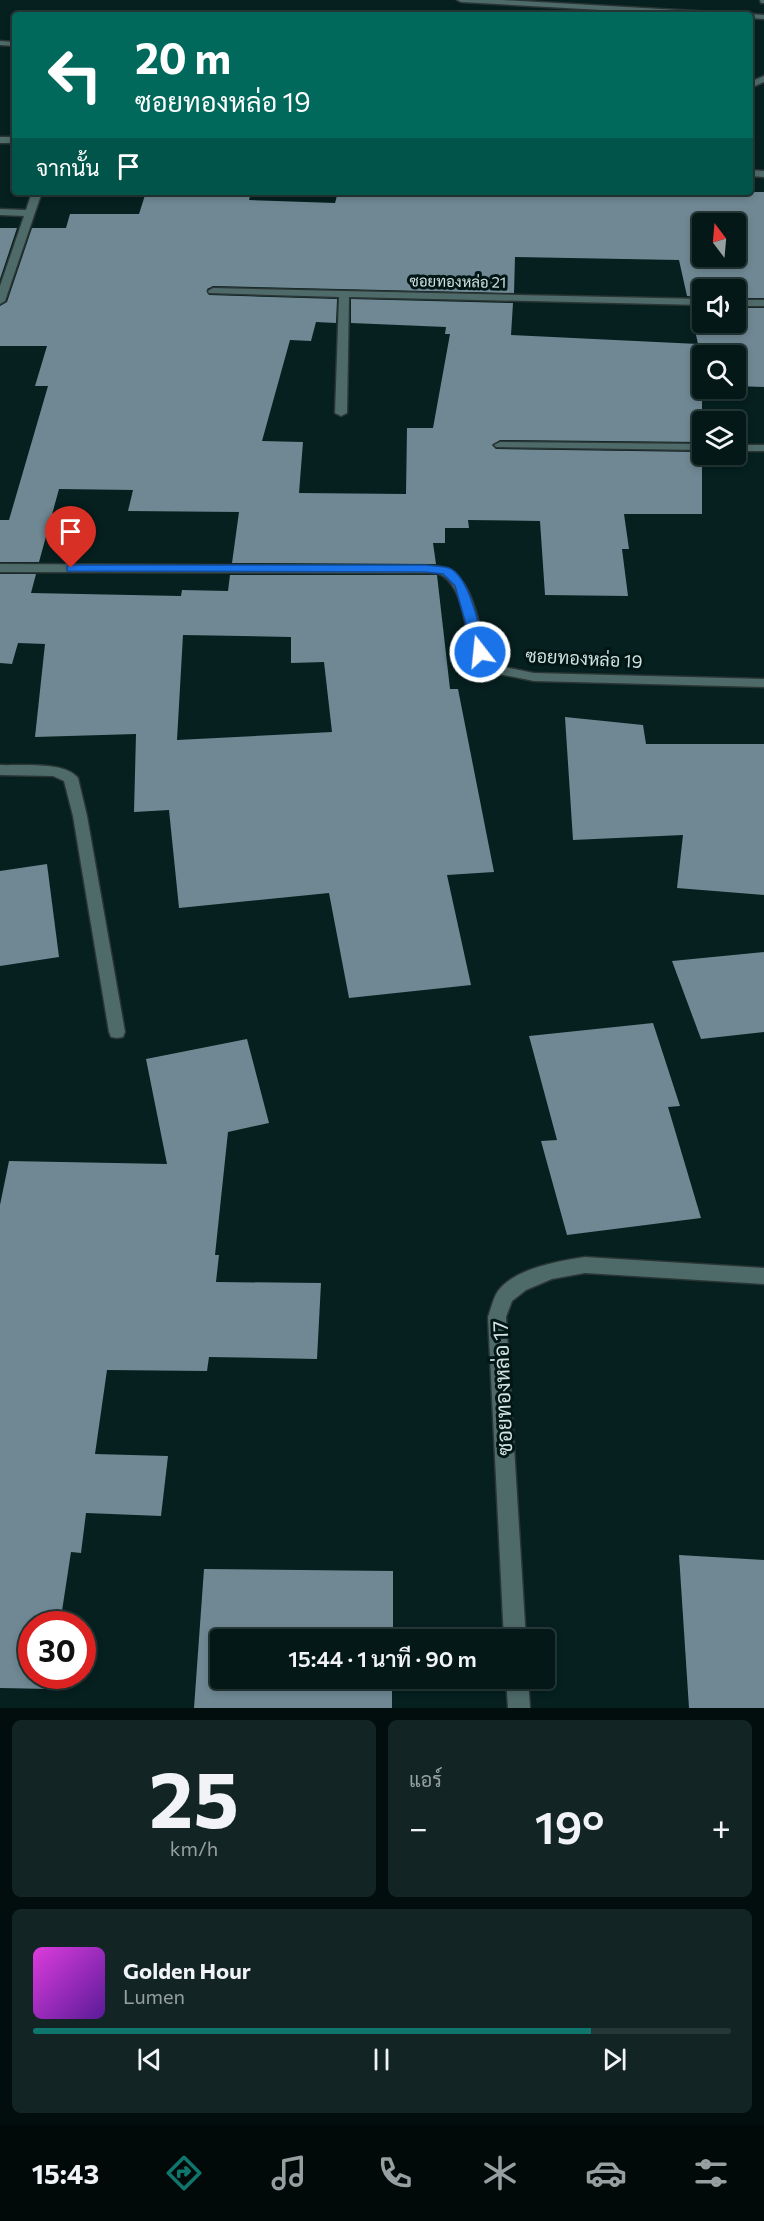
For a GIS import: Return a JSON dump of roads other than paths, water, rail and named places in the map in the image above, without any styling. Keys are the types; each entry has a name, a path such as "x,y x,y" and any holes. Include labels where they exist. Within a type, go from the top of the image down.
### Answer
{"street":[{"path":"461,0 677,12"},
{"path":"0,301 36,195"},
{"path":"0,212 29,213"},
{"name":"ซอยทองหล่อ 21","path":"213,291 692,302"},
{"path":"341,413 344,294"},
{"path":"746,303 764,303"},
{"path":"500,445 692,447"},
{"path":"746,448 764,448"},
{"name":"ซอยทองหล่อ 19","path":"0,568 425,568 447,571 460,585 480,652 489,668 534,677 764,683"},
{"path":"0,770 55,771 71,778 80,816 117,1032"},
{"name":"ซอยทองหล่อ 17","path":"514,1629 497,1317 504,1296 519,1284 550,1271 585,1265 764,1276"},
{"path":"518,1689 519,1708"}]}
